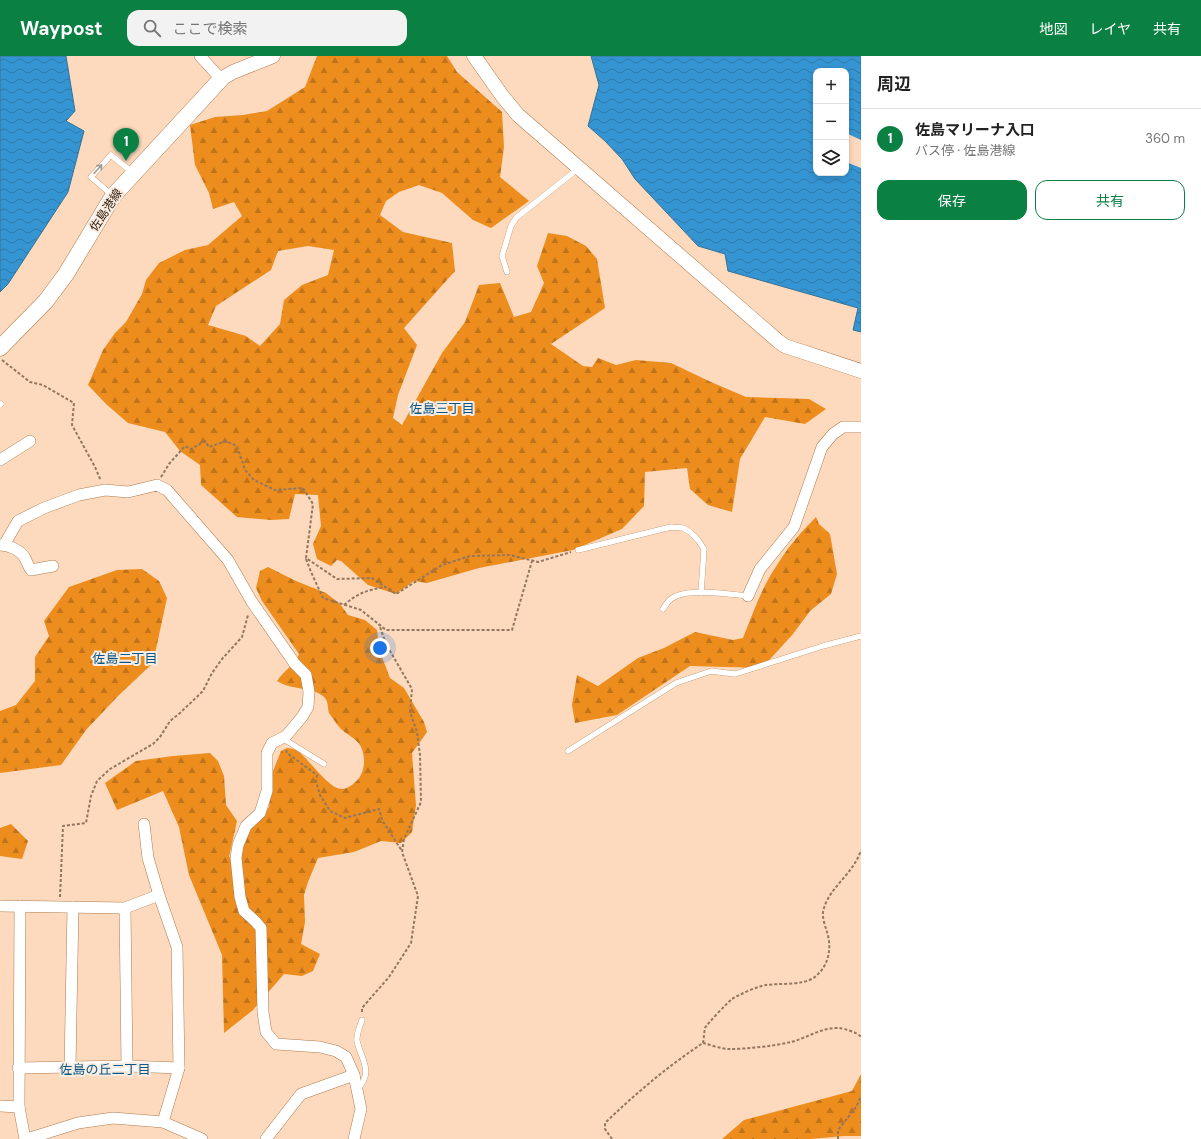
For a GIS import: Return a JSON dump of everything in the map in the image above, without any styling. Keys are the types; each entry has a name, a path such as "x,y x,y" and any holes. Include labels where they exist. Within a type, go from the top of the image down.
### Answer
{"main road":[{"name":"佐島港線","path":"0,348 46,301 66,274 113,196 132,173 221,79"}],"street":[{"path":"200,56 221,79 233,72 273,56"},
{"path":"474,56 503,97 518,115 778,342 785,346 861,371"},
{"path":"748,596 760,569 794,527 822,447 833,434 843,427 861,427"},
{"path":"0,460 30,441"},
{"path":"54,566 31,570 25,557 15,549 2,545 18,521 44,508 79,495 105,490 128,492 157,485 167,490 220,549 252,602 295,664 306,675 309,692 308,706 302,717 286,736 272,743 267,753 267,791 260,813 246,826 238,844 236,858 240,897 244,910 261,928 263,1012 266,1032 276,1044 320,1047 336,1051 346,1057 354,1075 361,1109 354,1139"},
{"path":"144,824 148,858 177,947 179,1068 163,1122"},
{"path":"0,906 125,908 159,895"},
{"path":"20,906 19,1107 26,1139 78,1123 113,1118 163,1122 202,1139"},
{"path":"70,1068 73,907"},
{"path":"125,908 127,1066"},
{"path":"18,1068 127,1066 179,1068"},
{"path":"266,1139 301,1094 354,1075"},
{"path":"0,1106 19,1107"}],"lane":[{"path":"113,196 91,177 111,155 132,173"},
{"path":"507,272 502,256 511,226 516,218 578,168"},
{"path":"578,550 671,527 683,528 698,540 704,549 701,593"},
{"path":"663,609 671,598 688,593 718,592 748,596"},
{"path":"568,751 676,683 711,671 735,674 823,646 861,636"},
{"path":"281,738 324,764"},
{"path":"357,1090 364,1082 366,1072 365,1062 357,1040 362,1020"}],"path":[{"path":"0,358 30,382 44,385 74,403 72,425 95,467 105,490"},
{"path":"157,485 168,464 185,446 191,449 205,441 208,447 226,441 237,446 245,470 254,480 275,490 303,488 313,504 306,558 310,572 323,598 361,610 386,630 512,630 532,561"},
{"path":"306,558 337,579 372,578 396,594 442,565 470,556 510,555 538,562 578,550"},
{"path":"344,605 355,595 369,590 385,587"},
{"path":"59,906 62,826 86,823 91,796 97,781 110,769 153,744 160,737 170,721 203,691 218,663 242,637 252,602"},
{"path":"379,624 386,644 412,689 410,712 417,732 420,755 421,802 404,840 402,852"},
{"path":"281,738 287,752 317,775 316,781 320,795 330,811 345,818 379,809 382,820 402,852 418,896 411,943 389,977 362,1008 362,1020"},
{"path":"703,1043 706,1027 732,999 763,985 803,982 815,977 825,967 830,954 828,934 823,921 823,909 831,895 852,868 861,850"},
{"path":"612,1139 605,1129 605,1123 627,1101 689,1052 703,1043 729,1049 760,1046 791,1042 825,1030 838,1028 849,1031 861,1037"},
{"path":"838,1139 838,1130 856,1107 861,1097"}],"green space":[{"path":"317,56 447,56 457,72 502,112 504,147 500,177 529,201 491,228 473,220 442,193 419,185 399,192 386,201 380,215 403,232 452,243 455,271 404,328 417,345 398,395 393,418 402,425 442,353 465,322 479,285 500,283 514,317 531,312 544,283 537,266 548,233 567,236 586,246 597,259 605,308 551,344 583,366 592,367 598,358 616,365 636,360 671,363 746,397 809,399 826,409 805,424 765,417 740,459 732,512 708,505 690,489 687,468 645,472 644,506 622,529 573,550 479,568 427,583 414,581 396,594 368,585 341,561 337,560 331,566 317,559 313,544 321,526 318,495 295,494 289,519 271,520 237,517 201,485 200,465 180,451 165,432 128,423 106,404 88,385 103,350 115,333 126,322 142,294 146,280 159,263 185,250 208,245 242,216 234,202 213,209 209,193 195,165 190,125 215,117 243,115 267,111 305,87","holes":["308,246 334,250 328,275 302,285 284,300 280,324 260,346 246,336 208,325 216,306 271,270 278,251"]},
{"path":"816,517 819,524 830,534 837,574 831,594 810,611 793,634 762,668 690,666 617,715 575,723 572,705 577,675 598,686 638,658 664,648 695,632 733,640 743,638 758,600 781,558"},
{"path":"268,567 296,581 326,593 340,604 348,615 365,620 377,630 379,649 390,678 404,688 424,722 427,732 412,753 416,805 412,832 401,843 381,841 354,852 318,858 304,895 305,922 301,944 320,954 313,971 302,976 284,974 253,1010 224,1033 222,955 189,875 179,827 163,791 117,810 105,783 136,761 210,753 218,761 224,776 226,805 237,821 229,857 235,856 251,828 263,816 269,807 273,771 281,751 287,748 296,750 325,779 337,788 347,788 359,778 364,763 361,746 336,723 329,713 325,698 313,691 289,686 277,681 296,660 299,654 262,601 256,588 260,571"},
{"path":"142,569 159,581 167,598 153,663 118,696 86,730 61,765 0,773 0,711 16,705 35,681 35,657 49,636 44,621 69,587 117,570"},
{"path":"11,824 28,841 22,859 0,856 0,828"},
{"path":"861,1074 861,1136 811,1139 722,1139 744,1120 852,1091"}],"water":[{"path":"0,56 66,56 75,111 66,121 84,131 68,192 8,284 0,292"},
{"path":"591,56 861,56 861,332 853,330 858,308 728,271 725,254 698,246 635,179 622,159 588,126 599,85"}],"pier":[{"path":"849,134 861,140 861,168 849,163"}],"place":[{"name":"佐島マリーナ入口","path":"126,161"}],"district":[{"name":"佐島三丁目","path":"442,408"},
{"name":"佐島二丁目","path":"125,658"},
{"name":"佐島の丘二丁目","path":"105,1069"}]}
